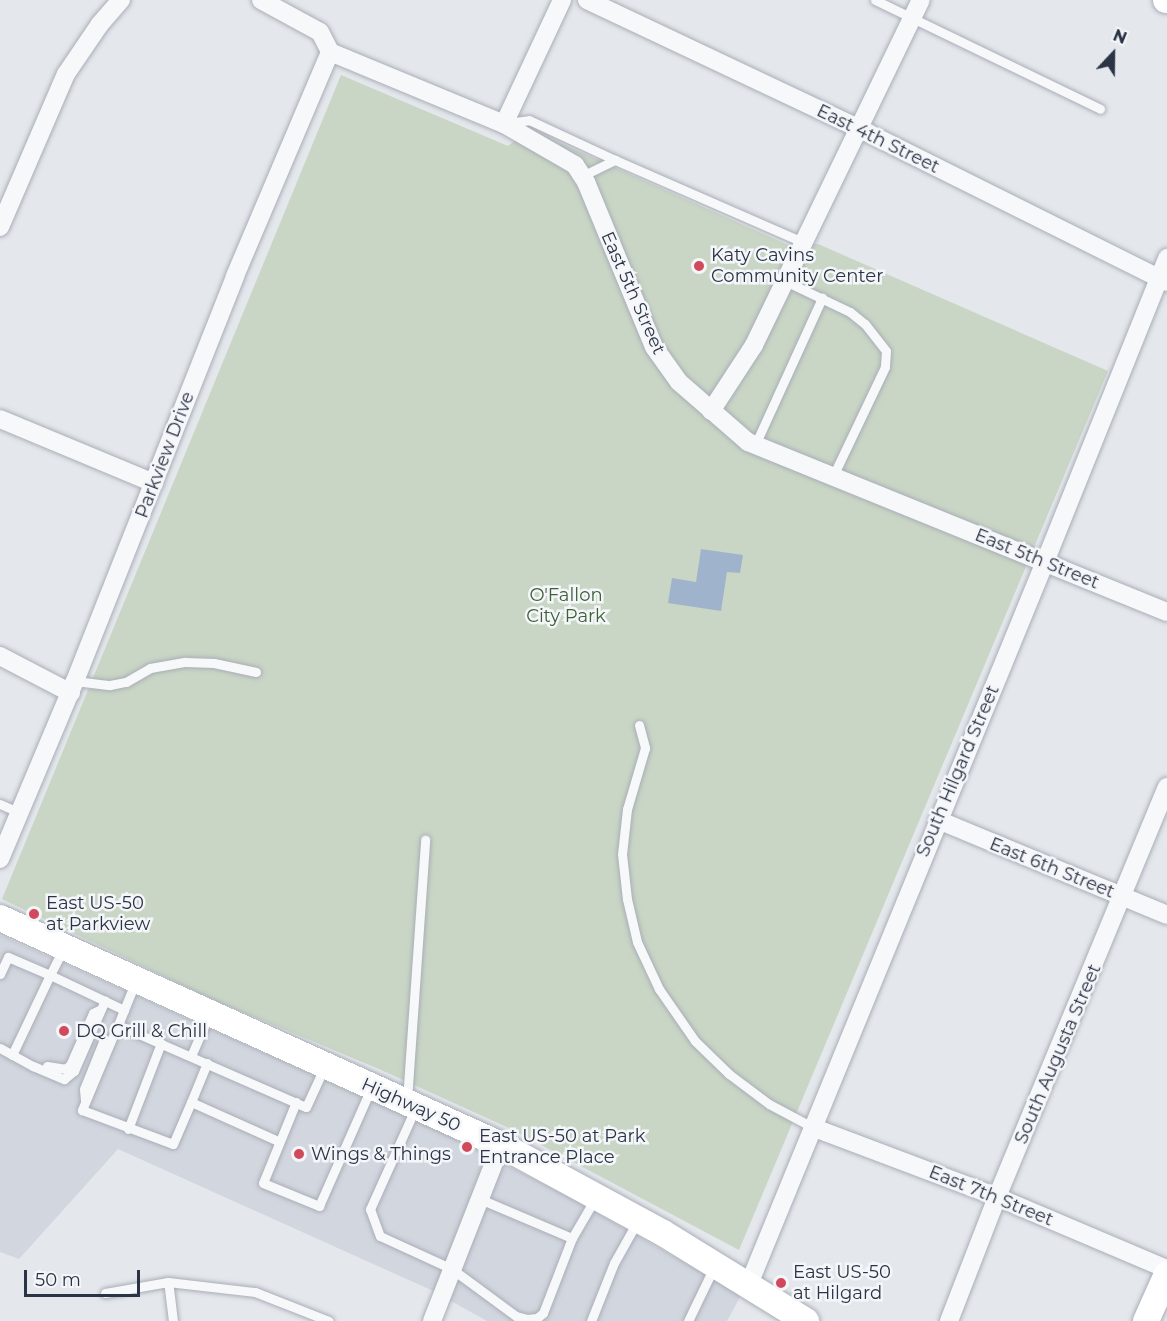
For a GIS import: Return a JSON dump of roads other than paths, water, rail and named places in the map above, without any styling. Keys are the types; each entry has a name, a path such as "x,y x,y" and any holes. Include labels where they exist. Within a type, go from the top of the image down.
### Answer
{"main road":[{"name":"Highway 50","path":"0,918 501,1145 716,1264 806,1321"},
{"path":"1146,1321 1167,1274"}],"street":[{"path":"0,226 66,74 100,24 122,0"},
{"path":"261,0 320,32 330,52"},
{"path":"504,124 562,0"},
{"name":"East 4th Street","path":"587,0 858,128 1163,280"},
{"path":"711,411 754,345 921,0"},
{"name":"East 5th Street","path":"330,52 504,124 575,165 582,176 654,347 679,382 748,442 1167,612"},
{"name":"Parkview Drive","path":"0,860 73,687 235,276 330,52"},
{"name":"South Hilgard Street","path":"748,1284 1163,280 1167,258"},
{"path":"0,419 154,483"},
{"path":"0,656 73,687"},
{"name":"South Augusta Street","path":"949,1321 997,1197 1167,787"},
{"name":"East 6th Street","path":"938,820 1167,915"},
{"name":"East 7th Street","path":"812,1127 997,1197 1167,1269"},
{"path":"432,1321 501,1145"}],"lane":[{"path":"875,0 1100,109"},
{"path":"504,124 529,120 803,242"},
{"path":"582,176 615,160"},
{"path":"785,281 850,312 864,324 886,351 885,367 833,476"},
{"path":"756,445 822,298"},
{"path":"73,687 126,682 150,668 185,662 214,663 256,672"},
{"path":"639,725 645,747 627,809 622,854 627,899 637,942 659,989 695,1041 729,1074 769,1104 812,1127"},
{"path":"0,804 20,813"},
{"path":"425,840 412,1105 370,1209 380,1236 452,1269 516,1316 537,1318 543,1313 550,1298 572,1238 596,1197"},
{"path":"13,1056 64,947"},
{"path":"0,974 8,957 50,975 103,1005 124,1010"},
{"path":"137,980 82,1110 173,1144 207,1063"},
{"path":"0,1048 64,1079 74,1071 103,1005"},
{"path":"191,1056 210,1013"},
{"path":"116,1028 161,1043 306,1107 325,1065"},
{"path":"128,1129 161,1043"},
{"path":"296,1102 278,1141 263,1183 319,1206 372,1087"},
{"path":"191,1102 278,1141"},
{"path":"480,1199 572,1238"},
{"path":"591,1321 614,1263 638,1220"},
{"path":"687,1321 716,1264"},
{"path":"168,1282 173,1321"},
{"path":"105,1293 168,1282 255,1293 330,1321"}],"water":[{"path":"701,549 743,555 740,573 727,572 721,611 668,603 672,578 696,582"}],"place":[{"name":"Katy Cavins Community Center","path":"699,266"},
{"name":"East US-50 at Parkview","path":"34,914"},
{"name":"DQ Grill & Chill","path":"64,1031"},
{"name":"East US-50 at Park Entrance Place","path":"467,1147"},
{"name":"Wings & Things","path":"299,1154"},
{"name":"East US-50 at Hilgard","path":"781,1283"}],"park label":[{"name":"O'Fallon City Park","path":"566,606"}]}
